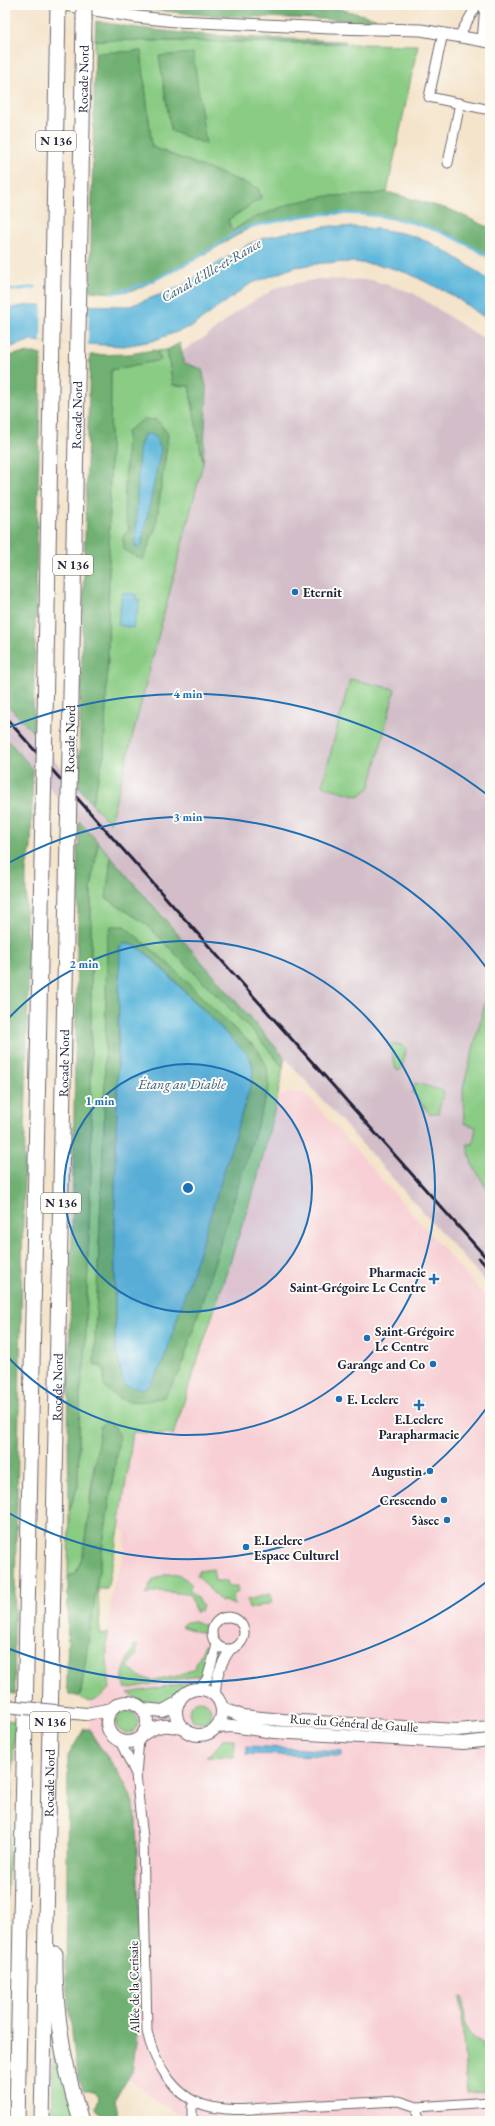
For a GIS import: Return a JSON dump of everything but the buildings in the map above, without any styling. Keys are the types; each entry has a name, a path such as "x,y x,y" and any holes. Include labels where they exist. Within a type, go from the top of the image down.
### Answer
{"highway":[{"name":"Rocade Nord","path":"42,2121 84,5"},
{"name":"Rocade Nord","path":"17,2121 54,266 61,9"},
{"path":"46,1876 56,1890 55,1969 61,2034 70,2081 81,2121"}],"main road":[{"name":"Rue du Général de Gaulle","path":"199,1689 208,1691 227,1710 242,1716 283,1720 457,1730 490,1727"},
{"path":"5,1706 86,1714 112,1709 118,1705 128,1702 142,1709 163,1711 179,1702 186,1694 199,1689"},
{"path":"216,1727 221,1717 219,1701"},
{"path":"179,1702 177,1714 184,1729"},
{"path":"112,1709 107,1718 110,1734 120,1741 126,1742 141,1737 147,1722 142,1709"},
{"path":"86,1714 108,1729"},
{"name":"Rue du Général de Gaulle","path":"141,1737 154,1727 163,1725 200,1734 209,1732 216,1727 232,1726 274,1732 436,1742 471,1742 490,1740"}],"street":[{"path":"459,36 477,5"},
{"path":"61,9 176,21 414,30 443,33 486,42 485,5"},
{"path":"443,33 429,97 490,110"},
{"path":"448,163 453,126 460,103"},
{"path":"219,1701 217,1680 226,1655 231,1649 242,1642 245,1634 242,1624 235,1617 220,1618 214,1625 212,1636 217,1645 222,1648 231,1649"},
{"path":"199,1689 207,1679 215,1657 217,1645"},
{"name":"Allée de la Cerisaie","path":"141,1737 136,1775 143,1838 147,2031 151,2048 162,2069 177,2087 196,2102 210,2106 235,2109 399,2101 417,2107 490,2102"},
{"name":"Allée de la Cerisaie","path":"120,1741 136,1775"},
{"path":"192,2121 192,2107 196,2102"},
{"path":"417,2107 418,2121"}],"shaded area":[{"path":"318,279 372,280 413,293 490,343 490,1287 285,1058 5,737 5,702 109,823 203,463 182,351 207,336 242,308 278,287"},
{"path":"294,1092 303,1093 311,1099 490,1302 490,2121 178,2121 178,2115 128,2079 132,2072 139,2007 140,1945 135,1803 126,1783 100,1749 89,1729 91,1701 97,1700 110,1689 107,1662 107,1633 113,1588 123,1557 126,1531 119,1529 133,1432 257,1180 277,1099 285,1094"}],"green space":[{"path":"106,5 317,5 309,11 325,12 336,8 375,18 375,21 203,15"},
{"path":"96,21 189,34 346,41 346,43 95,40"},
{"path":"95,40 418,45 387,192 251,219 232,231 228,220 261,198 258,188 152,147 141,51 95,53"},
{"path":"141,51 152,147 258,188 261,198 228,220 232,231 251,219 292,203 327,196 368,195 387,192 451,210 490,228 490,257 448,233 400,220 357,213 310,214 251,227 193,261 135,290 113,293 90,291 95,53"},
{"path":"193,53 206,144 171,131 159,56"},
{"path":"180,343 184,363 202,369 207,391 203,463 189,386 173,385 167,350"},
{"path":"153,350 157,351 161,360 111,370 108,654 104,755 92,804 79,787 90,355 130,354"},
{"path":"167,350 173,385 189,386 203,463 110,823 92,804 104,755 108,654 111,370 161,360 157,351","holes":["157,420 168,434 165,462 124,550 123,537 129,529"]},
{"path":"34,353 41,355 33,733 5,702 5,357 17,354"},
{"path":"144,419 157,420 168,434 156,527 143,560 124,550 123,537 129,529 124,514 127,431"},
{"path":"350,679 395,689 370,787 359,796 322,786"},
{"path":"5,737 33,769 31,848 26,869 26,932 29,946 14,1637 15,1694 5,1693"},
{"path":"79,821 98,842 91,889 91,1169 85,1357 80,1396 78,1486 69,1511 68,1437 78,901 77,847 79,847"},
{"path":"98,842 111,857 107,898 146,924 256,1035 283,1067 277,1099 257,1180 173,1435 133,1432 119,1529 107,1589 98,1589 100,1634 107,1633 107,1662 110,1689 96,1700 89,1701 80,1697 119,1437 94,1464 83,1555 76,1572 68,1577 69,1511 78,1486 80,1396 85,1357 91,1169 91,889","holes":["124,926 142,941 258,1050 164,1397 104,1386 104,1368 94,1364 104,1129 107,940"]},
{"path":"111,857 285,1058 283,1067 256,1035 146,924 106,898"},
{"path":"111,926 124,926 170,965 231,1026 258,1050 267,1067 269,1088 180,1372 164,1397 139,1402 125,1400 112,1393 104,1386 104,1368 94,1364 104,1129 107,939","holes":["124,943 136,946 149,955 249,1056 253,1066 252,1080 190,1279 159,1369 120,1371 115,1346 115,1199 120,947"]},
{"path":"490,984 490,1194 472,1164 467,1144 473,1144 476,1127 464,1123 463,1088"},
{"path":"392,1043 404,1046 406,1049 402,1067 399,1071 396,1069 390,1045"},
{"path":"415,1083 444,1091 438,1113 429,1113 413,1093"},
{"path":"105,1422 115,1427 119,1437 80,1697 69,1694 67,1685 68,1577 76,1572 83,1555 100,1427"},
{"path":"213,1569 215,1581 227,1581 229,1586 237,1586 238,1592 233,1595 235,1605 224,1601 221,1602 197,1575 199,1571"},
{"path":"167,1574 181,1576 192,1585 189,1588 203,1606 201,1611 197,1610 196,1613 190,1595 187,1594 158,1591 145,1595 153,1580"},
{"path":"270,1594 272,1603 249,1609 247,1600"},
{"path":"195,1621 207,1627 207,1632 204,1634 181,1626 186,1622"},
{"path":"134,1645 137,1645 136,1656 128,1667 138,1676 153,1681 181,1675 194,1668 205,1645 211,1647 212,1650 203,1675 125,1689 123,1683 123,1672"},
{"path":"199,1681 183,1689 173,1700 160,1706 146,1706 128,1693"},
{"path":"200,1701 208,1704 211,1712 208,1720 200,1723 192,1720 189,1712 192,1704"},
{"path":"127,1711 135,1714 138,1722 135,1730 127,1733 119,1730 116,1722 119,1714"},
{"path":"5,1720 15,1721 5,1934"},
{"path":"84,1729 89,1729 124,1782 134,1805 136,1819 140,1945 137,2036 132,2072 114,2101 119,2120 105,2121 96,2108 99,2097 95,2091 83,2091 76,2068 66,1982 68,1756"},
{"path":"223,1739 235,1739 234,1757 206,1756 212,1753"},
{"path":"460,1997 463,1998 464,2019 467,2030 471,2035 483,2043 484,2052 490,2052 490,2092 467,2093"},
{"path":"54,2047 57,2047 77,2121 52,2121"}],"water":[{"name":"Canal d'Ille-et-Rance","path":"331,226 357,227 401,233 424,240 448,252 490,281 490,321 452,295 410,274 385,266 354,262 323,263 295,267 250,284 193,326 152,341 124,346 29,341 5,349 5,309 29,305 130,306 180,287 249,244 267,237"},
{"path":"144,434 154,435 161,449 141,548 135,546 139,450"},
{"path":"122,593 136,594 136,600 140,600 133,628 118,625"},
{"name":"Étang au Diable","path":"125,943 136,946 148,955 249,1056 253,1066 252,1080 168,1349 156,1376 145,1388 134,1388 124,1384 115,1346 115,1199 120,947"},
{"path":"246,1746 342,1751 342,1756 246,1754"}],"pier":[{"path":"42,303 89,304 88,345 41,342"}],"waterway":[{"path":"113,293 138,286 162,276 243,229 301,216 357,214 385,217 413,223 440,232 465,243 490,258"},
{"path":"5,291 35,287"}],"railway":[{"path":"5,717 490,1262"},
{"path":"479,1258 490,1270"}],"place":[{"name":"Eternit","path":"295,592"},
{"name":"Pharmacie Saint-Grégoire Le Centre","path":"434,1279"},
{"name":"Saint-Grégoire Le Centre","path":"367,1338"},
{"name":"Garange and Co","path":"433,1364"},
{"name":"E. Leclerc","path":"339,1399"},
{"name":"E.Leclerc Parapharmacie","path":"419,1405"},
{"name":"Augustin","path":"430,1471"},
{"name":"Crescendo","path":"444,1500"},
{"name":"5àsec","path":"447,1520"},
{"name":"E.Leclerc Espace Culturel","path":"246,1547"}]}
